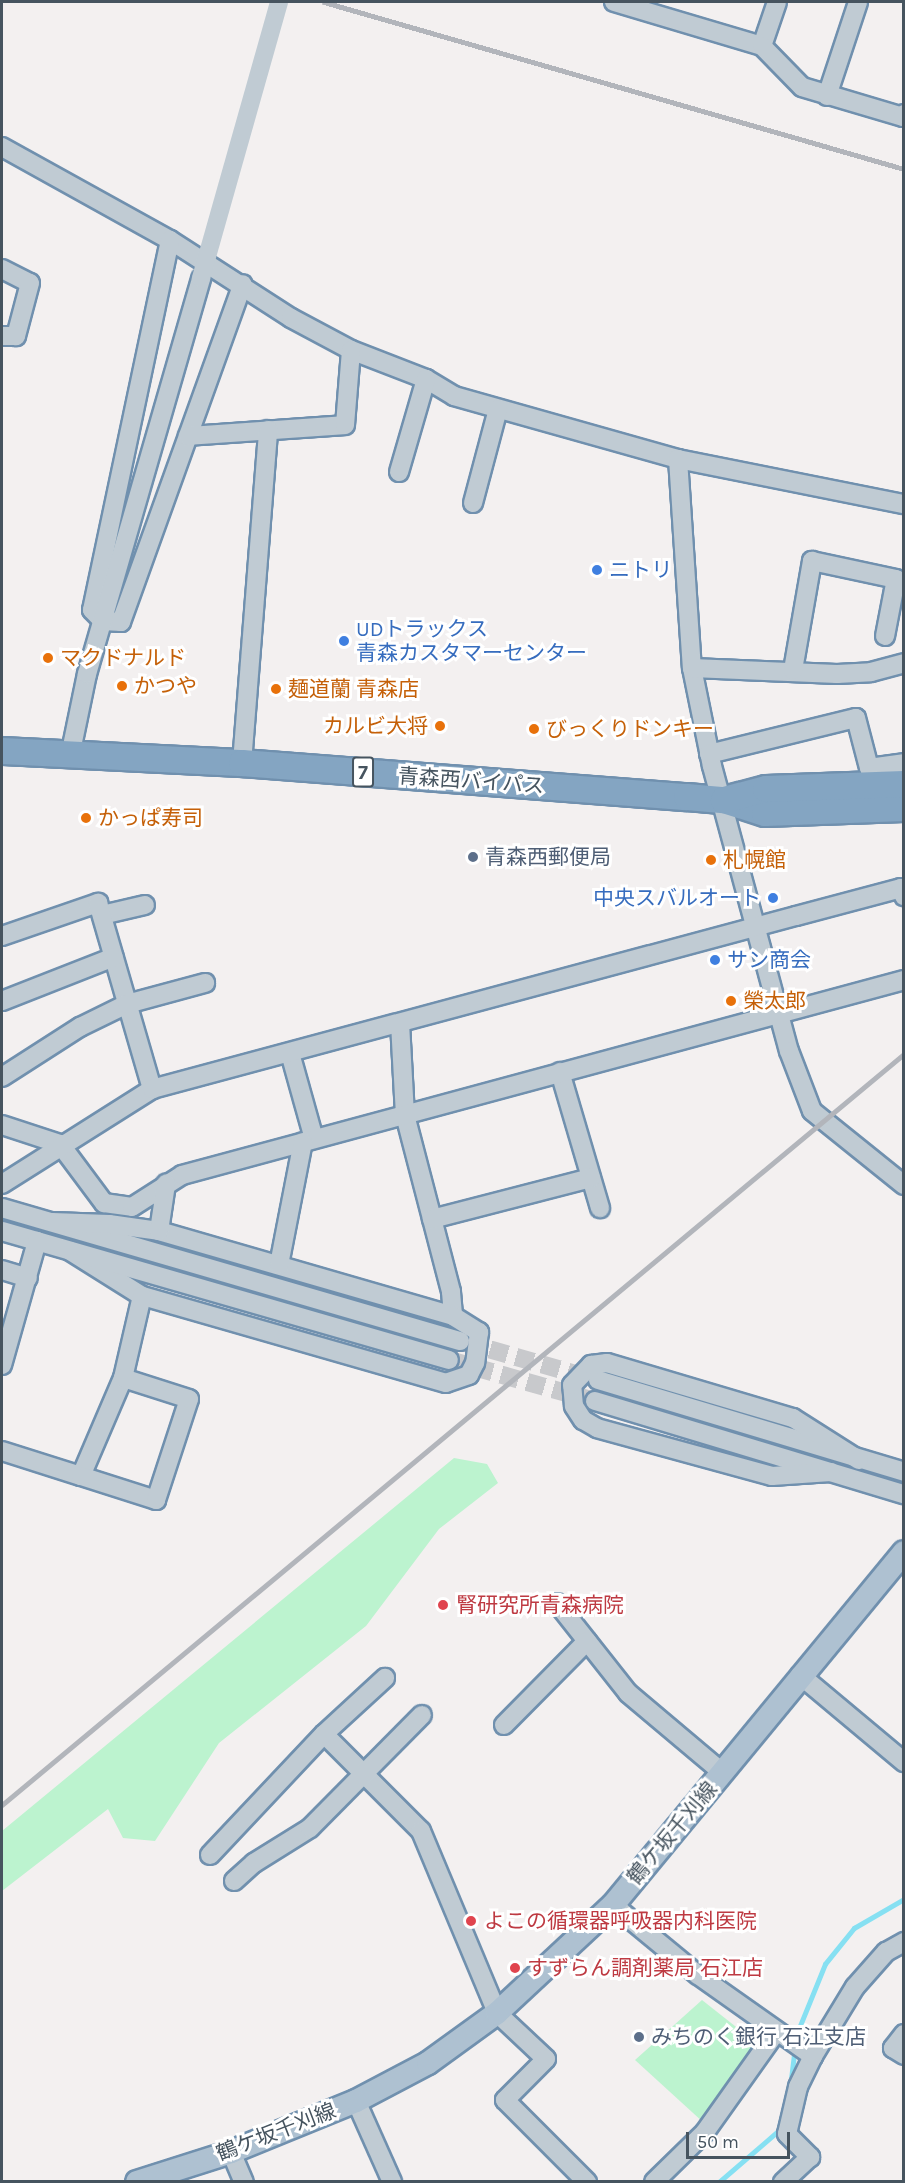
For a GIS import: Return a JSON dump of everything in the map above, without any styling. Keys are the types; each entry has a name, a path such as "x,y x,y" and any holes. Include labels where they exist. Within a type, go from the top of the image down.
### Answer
{"highway":[{"name":"青森西バイパス","path":"2,751 242,763 724,800 765,813 903,808"},
{"name":"青森西バイパス","path":"724,800 766,789 903,784"}],"main road":[{"name":"鶴ケ坂千刈線","path":"136,2181 231,2152 356,2101 428,2063 497,2013 613,1905 903,1552"}],"street":[{"path":"70,756 103,621 279,2"},
{"path":"619,2 762,46 802,87 827,96 903,114"},
{"path":"762,46 777,2"},
{"path":"827,96 858,2"},
{"path":"2,147 170,240 243,284 291,318 351,350 426,379 454,396 678,459 903,504"},
{"path":"170,240 92,610 103,621 121,622 243,284"},
{"path":"2,270 30,283 9,336"},
{"path":"188,436 345,425 351,350"},
{"path":"399,472 426,379"},
{"path":"473,503 498,409"},
{"path":"242,763 268,430"},
{"path":"678,459 692,668 709,754 724,800 799,1082 812,1111 903,1185"},
{"path":"793,670 812,561 896,579 885,636"},
{"path":"692,668 871,672 903,663"},
{"path":"709,754 856,718 869,768 903,763"},
{"path":"2,1184 60,1144 152,1089 902,888 903,896"},
{"path":"2,936 98,903 152,1089"},
{"path":"102,915 145,905"},
{"path":"2,1001 114,957"},
{"path":"2,1125 60,1144 104,1203 132,1208 182,1175 903,980"},
{"path":"2,1077 80,1027 127,1004 205,983"},
{"path":"400,1023 405,1115 451,1292 453,1316"},
{"path":"279,1265 308,1140 290,1053"},
{"path":"560,1072 600,1208"},
{"path":"432,1219 591,1178"},
{"path":"159,1231 166,1184"},
{"path":"2,1208 459,1341"},
{"path":"52,1222 109,1224 159,1231 453,1316 472,1325 479,1332 480,1342 469,1375 446,1383 142,1296 70,1251"},
{"path":"2,1231 449,1360"},
{"path":"2,1365 37,1241"},
{"path":"2,1270 28,1278"},
{"path":"81,1476 123,1378 142,1296"},
{"path":"831,1472 772,1476 597,1428 583,1420 574,1406 572,1385 591,1365 607,1363 793,1418 859,1460"},
{"path":"2,1451 156,1500 189,1400 123,1378"},
{"path":"598,1380 903,1472"},
{"path":"595,1401 903,1494"},
{"path":"557,1603 628,1693 723,1773"},
{"path":"504,1725 587,1641"},
{"path":"801,1675 903,1762"},
{"path":"210,1855 324,1734 385,1678"},
{"path":"234,1881 254,1863 310,1828 362,1772 422,1715"},
{"path":"324,1734 421,1831 497,2013 546,2059 505,2100 587,2181"},
{"path":"613,1905 698,1975 813,2056"},
{"path":"783,2181 810,2157 787,2134 798,2087 813,2056 855,1987 886,1952 903,1942"},
{"path":"654,2181 705,2132 776,2032"},
{"path":"903,2034 893,2048 903,2055"},
{"path":"356,2101 392,2181"},
{"path":"231,2152 244,2181"}],"green space":[{"path":"454,1458 487,1464 498,1483 439,1529 366,1626 219,1743 155,1841 123,1838 108,1809 2,1891 2,1831"},
{"path":"702,2000 759,2045 704,2123 635,2060"}],"waterway":[{"path":"797,2033 825,1964 854,1928 904,1899"},
{"path":"790,2087 794,2054"},
{"path":"719,2182 778,2131 784,2109"}],"tunnel":[{"path":"464,1342 593,1379"},
{"path":"449,1360 595,1401"}],"railway":[{"path":"324,2 904,169"},
{"path":"2,1805 904,1054"}],"place":[{"name":"ニトリ","path":"597,570"},
{"name":"UDトラックス 青森カスタマーセンター","path":"344,641"},
{"name":"マクドナルド","path":"48,658"},
{"name":"かつや","path":"122,686"},
{"name":"麺道蘭 青森店","path":"276,689"},
{"name":"カルビ大将","path":"440,726"},
{"name":"びっくりドンキー","path":"534,729"},
{"name":"かっぱ寿司","path":"86,818"},
{"name":"青森西郵便局","path":"473,857"},
{"name":"札幌館","path":"711,860"},
{"name":"中央スバルオート","path":"773,898"},
{"name":"サン商会","path":"715,960"},
{"name":"榮太郎","path":"731,1001"},
{"name":"腎研究所青森病院","path":"443,1605"},
{"name":"よこの循環器呼吸器内科医院","path":"471,1921"},
{"name":"すずらん調剤薬局 石江店","path":"515,1968"},
{"name":"みちのく銀行 石江支店","path":"639,2037"}]}
